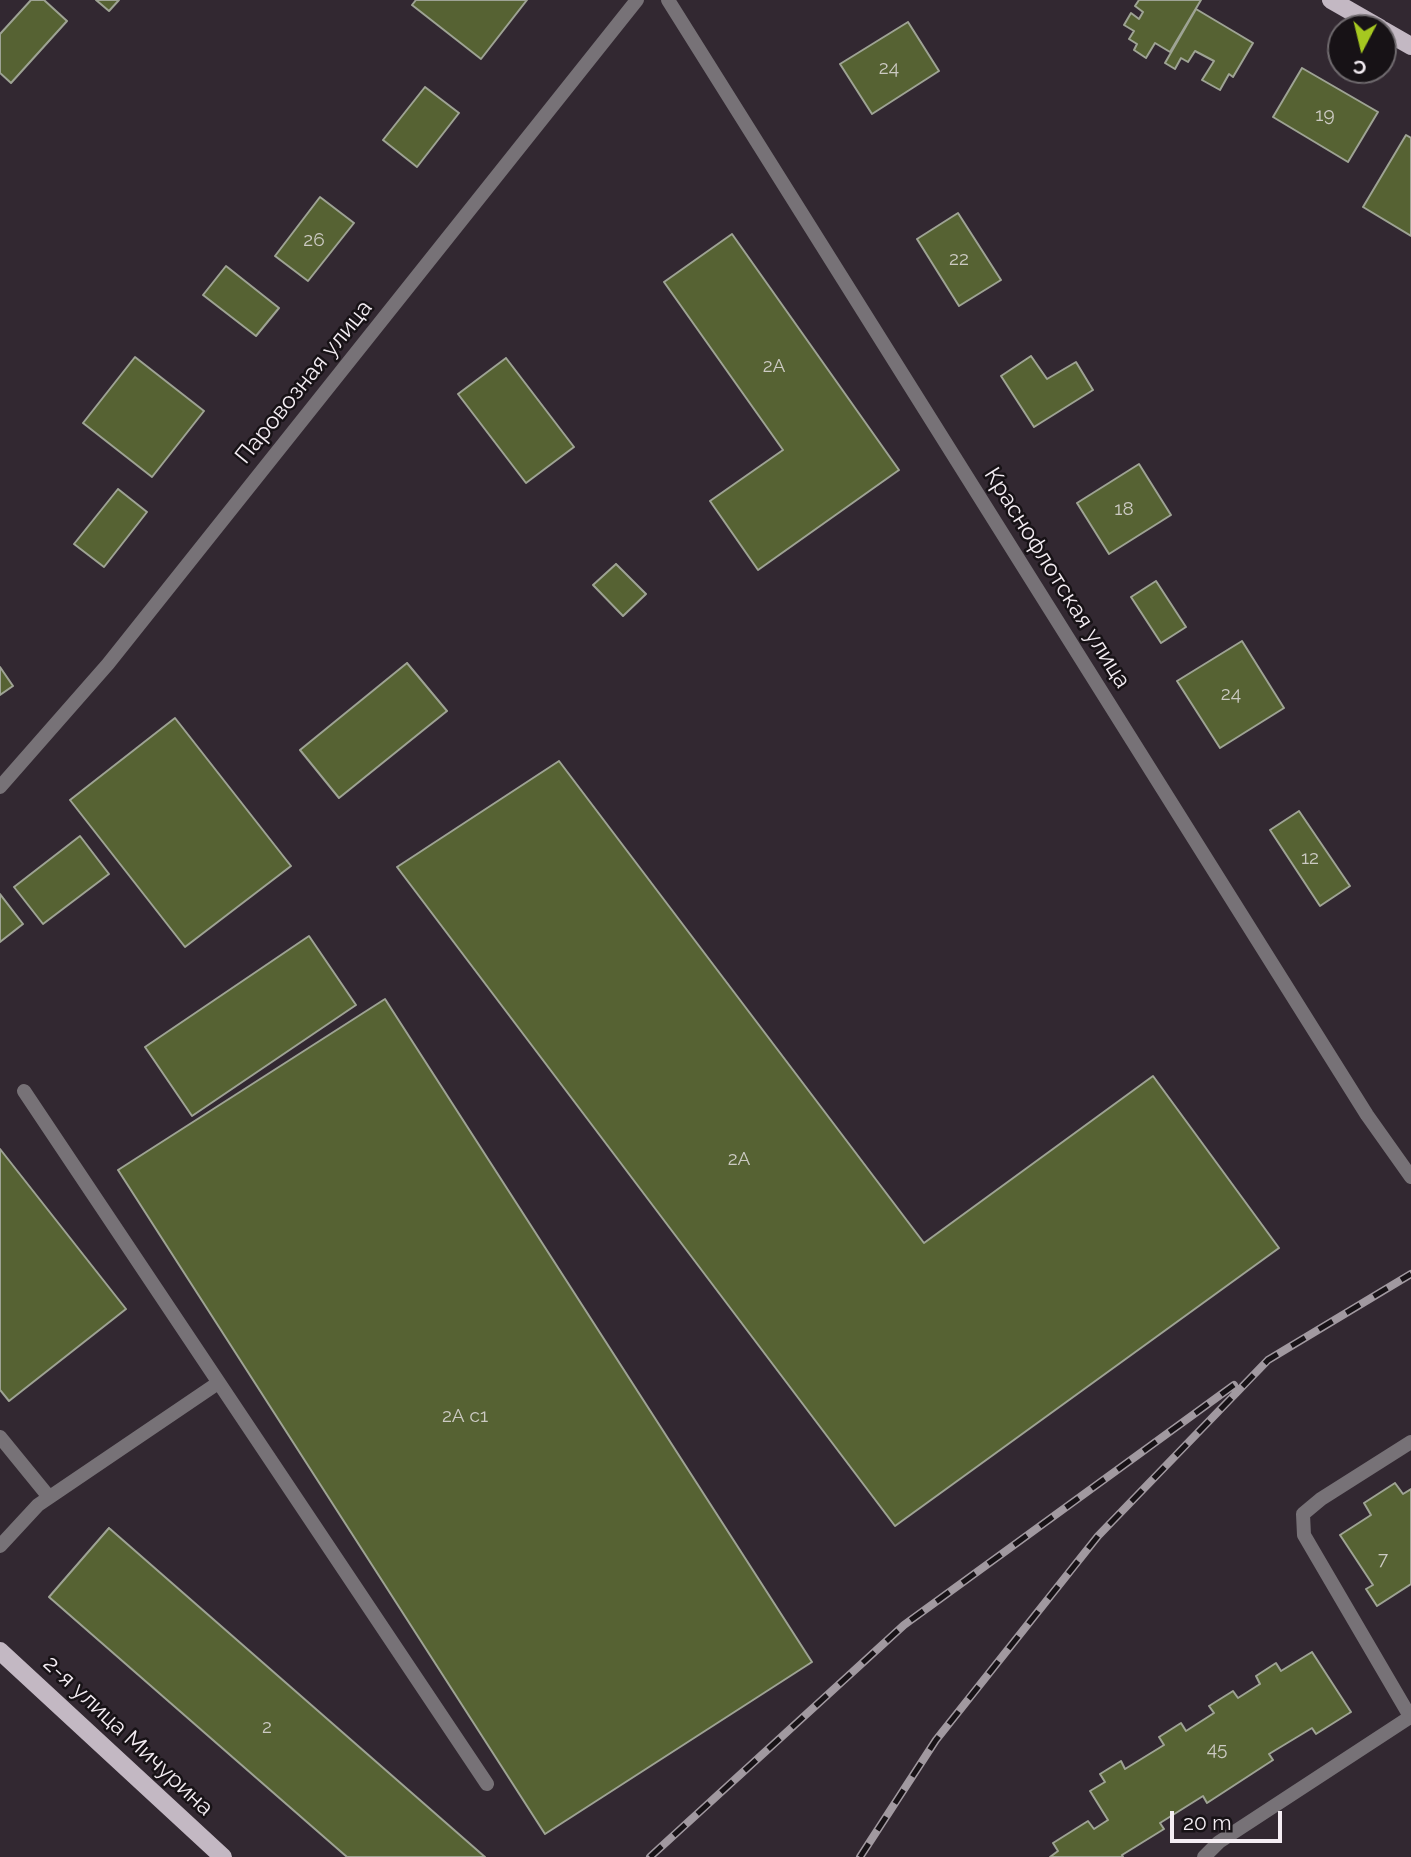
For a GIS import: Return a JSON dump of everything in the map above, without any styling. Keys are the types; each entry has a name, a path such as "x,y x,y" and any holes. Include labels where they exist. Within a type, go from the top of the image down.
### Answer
{"main road":[{"path":"1331,0 1355,14"},
{"name":"2-я улица Мичурина","path":"0,1651 223,1857"}],"street":[{"name":"Паровозная улица","path":"0,787 108,664 637,0"},
{"name":"Краснофлотская улица","path":"668,0 1367,1115 1411,1177"},
{"path":"24,1091 487,1784"},
{"path":"0,1546 38,1505 218,1383"},
{"path":"0,1437 49,1497"},
{"path":"1204,1857 1219,1842 1411,1717 1304,1535 1303,1514 1321,1499 1411,1442"}],"building":[{"path":"31,0 44,0 67,21 11,83 0,73 0,34"},
{"path":"96,0 119,0 109,11"},
{"path":"416,0 527,0 481,59 412,5"},
{"path":"1139,0 1201,0 1170,52 1155,43 1146,58 1134,50 1137,44 1129,39 1134,31 1124,25 1131,13 1139,19 1143,12 1135,6"},
{"path":"1196,9 1253,43 1233,77 1229,74 1220,90 1202,80 1214,61 1195,51 1188,62 1181,58 1175,69 1165,63"},
{"path":"908,22 939,71 872,114 840,64"},
{"path":"1302,68 1378,112 1348,162 1273,117"},
{"path":"425,87 459,113 417,167 383,140"},
{"path":"1406,135 1411,138 1411,236 1363,207"},
{"path":"320,197 354,223 308,281 275,256"},
{"path":"958,213 1001,280 959,306 917,239"},
{"path":"732,234 899,470 758,570 710,501 783,450 664,282"},
{"path":"226,266 279,308 256,336 203,295"},
{"path":"1031,356 1047,379 1076,362 1093,390 1034,427 1001,376"},
{"path":"135,357 204,411 152,477 83,423"},
{"path":"506,358 574,447 526,483 458,394"},
{"path":"1139,464 1171,515 1109,554 1077,503"},
{"path":"118,489 147,512 104,567 74,544"},
{"path":"616,564 646,594 623,616 593,585"},
{"path":"1156,581 1186,627 1161,643 1131,597"},
{"path":"1242,641 1284,708 1220,748 1177,681"},
{"path":"407,663 447,711 339,798 300,750"},
{"path":"0,667 13,686 0,695"},
{"path":"175,718 291,866 185,947 70,800"},
{"path":"559,761 924,1243 1153,1076 1279,1248 895,1526 397,867"},
{"path":"1299,811 1350,886 1320,906 1270,830"},
{"path":"80,836 109,874 43,924 14,887"},
{"path":"0,894 23,924 0,942"},
{"path":"309,936 356,1005 192,1116 145,1047"},
{"path":"385,999 812,1662 545,1834 118,1170"},
{"path":"0,1149 126,1309 9,1401 0,1390"},
{"path":"1395,1483 1403,1494 1411,1489 1411,1584 1377,1606 1366,1589 1373,1585 1340,1535 1371,1515 1364,1503"},
{"path":"109,1528 485,1857 347,1857 49,1597"},
{"path":"1312,1652 1351,1712 1316,1734 1312,1728 1269,1754 1273,1760 1207,1803 1203,1796 1160,1823 1164,1829 1122,1855 1123,1857 1050,1857 1058,1851 1053,1843 1088,1821 1094,1829 1108,1820 1090,1791 1105,1782 1100,1774 1121,1761 1125,1769 1164,1745 1159,1737 1181,1723 1186,1731 1214,1713 1209,1706 1233,1691 1238,1698 1260,1684 1256,1676 1276,1663 1281,1671"}],"railway":[{"path":"860,1857 936,1740 1098,1536 1268,1360 1411,1274"},
{"path":"650,1857 904,1625 1234,1385"}]}
